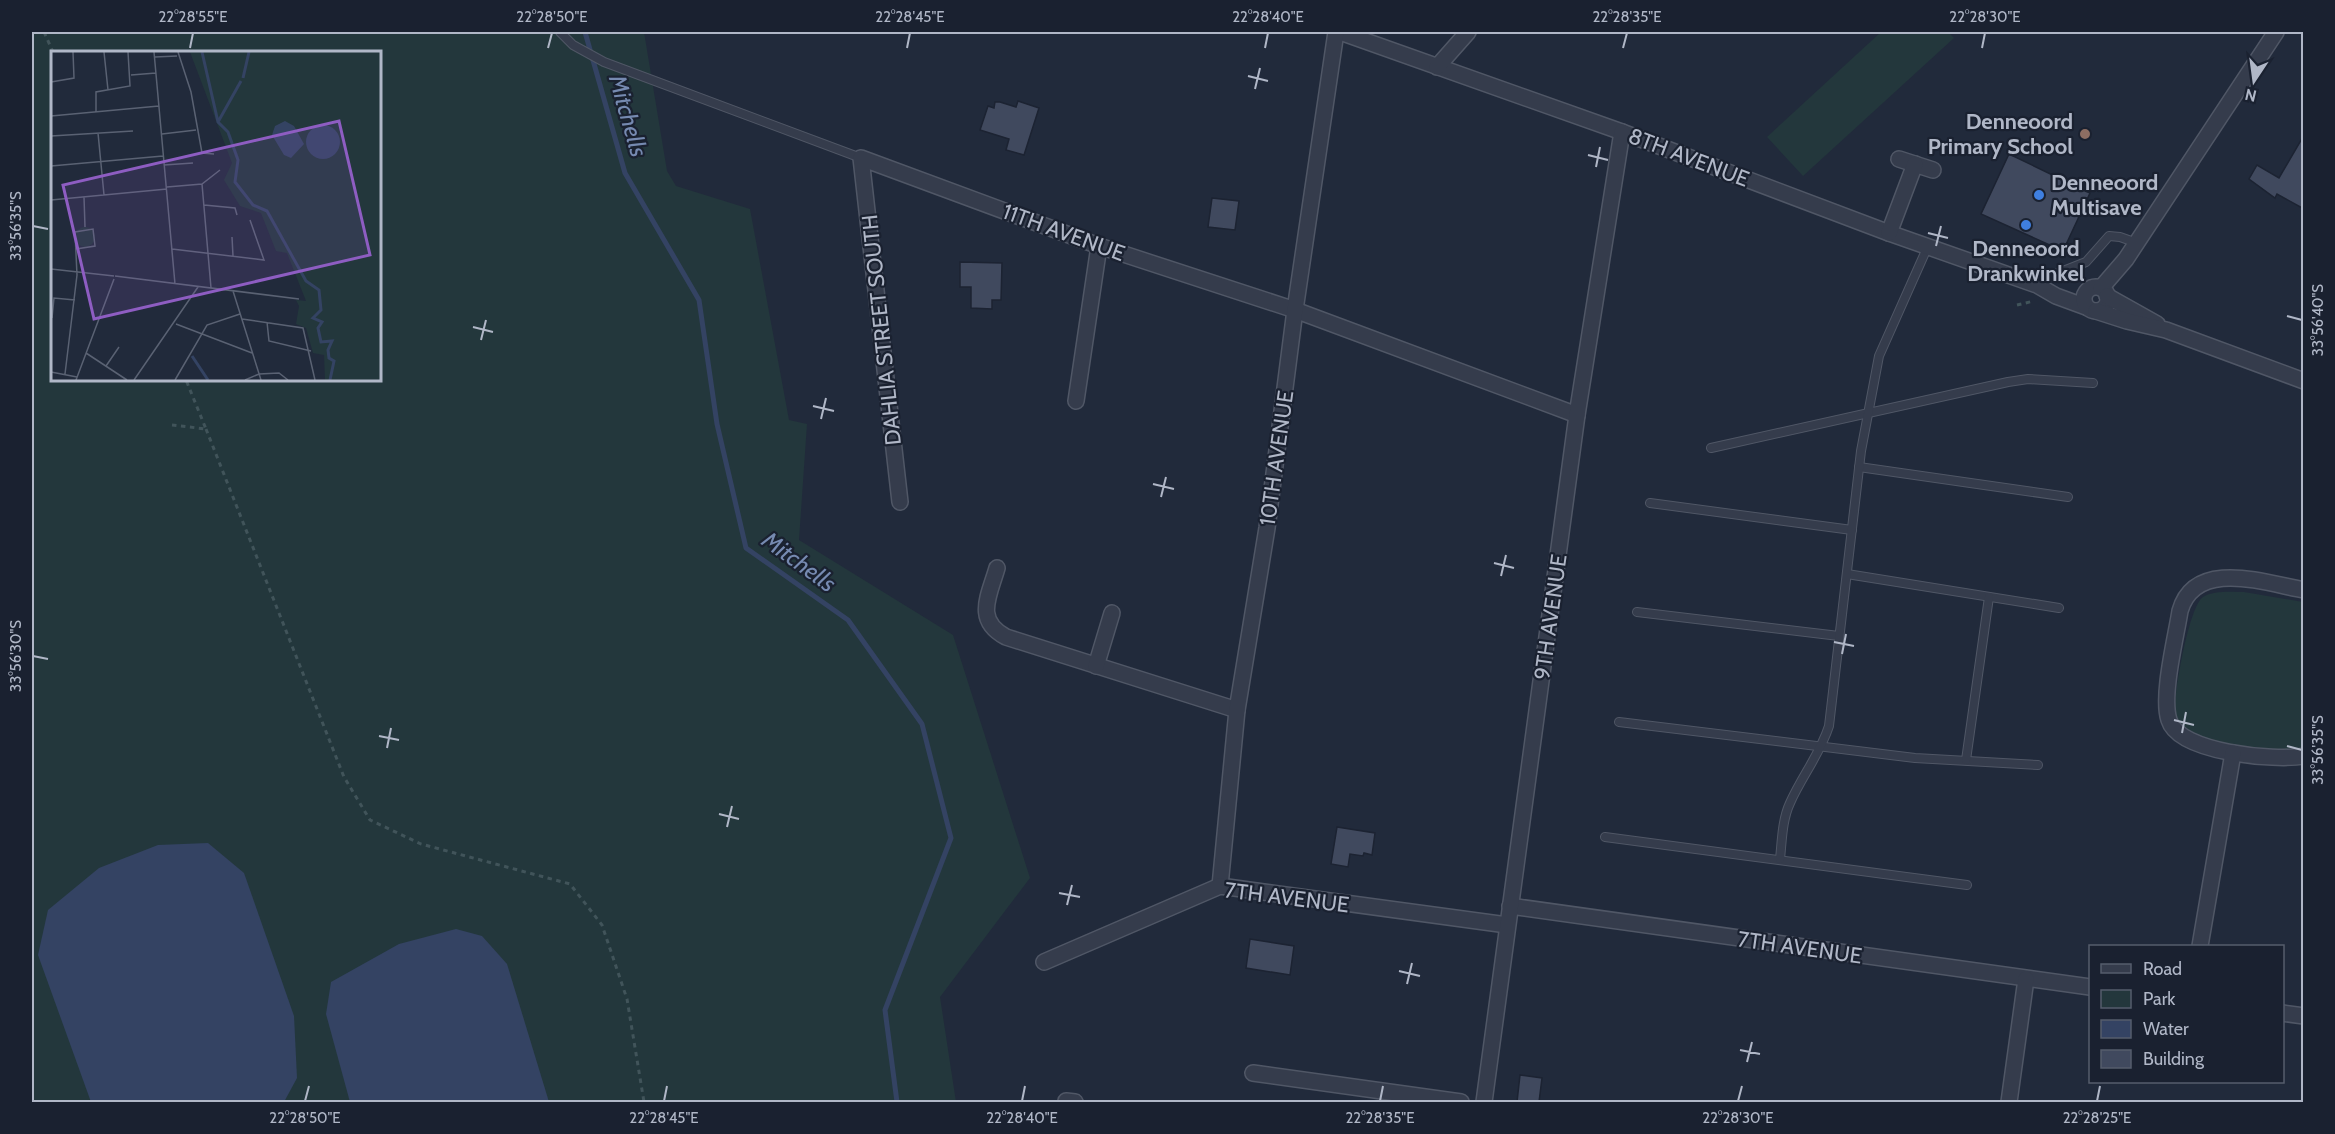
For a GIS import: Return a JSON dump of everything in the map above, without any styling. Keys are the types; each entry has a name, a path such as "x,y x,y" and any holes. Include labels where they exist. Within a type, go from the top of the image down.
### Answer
{"street":[{"name":"8TH AVENUE","path":"1338,32 1622,132 1889,233 2037,285 2131,307 2166,330 2304,381"},
{"name":"10TH AVENUE","path":"1220,886 1238,710 1267,528 1295,310 1338,32"},
{"path":"1437,67 1468,32"},
{"path":"2095,299 2137,243 2276,32"},
{"name":"9TH AVENUE","path":"1484,1102 1577,415 1622,132"},
{"name":"11TH AVENUE","path":"861,158 1099,246 1295,310 1577,415"},
{"name":"DAHLIA STREET SOUTH","path":"861,158 900,502"},
{"path":"1899,159 1933,170"},
{"path":"1889,233 1915,164"},
{"path":"1076,401 1099,246"},
{"path":"997,568 985,614 989,624 997,632 1006,637 1238,710"},
{"path":"2304,590 2248,580 2216,578 2208,579 2194,588 2182,604 2167,695 2168,719 2178,733 2187,740 2233,753 2290,758 2304,756"},
{"path":"1096,666 1112,613"},
{"path":"2200,945 2233,753"},
{"name":"7TH AVENUE","path":"1044,962 1220,886 1507,925"},
{"name":"7TH AVENUE","path":"1510,906 2025,980 2089,987"},
{"path":"2009,1102 2025,980"},
{"path":"2284,1013 2304,1016"},
{"path":"1253,1073 1461,1102"}],"lane":[{"name":"11TH AVENUE","path":"560,32 573,45 604,62 861,158"},
{"path":"2037,285 2053,275 2086,262 2109,236 2137,243"},
{"path":"1780,859 1784,821 1790,803 1822,746 1829,726 1859,467 1879,356 1928,246"},
{"path":"1711,448 2028,379 2093,384"},
{"path":"1859,467 2068,497"},
{"path":"1650,502 1852,530"},
{"path":"1847,574 2059,608"},
{"path":"1966,760 1989,597"},
{"path":"1637,612 1839,636"},
{"path":"1619,722 1915,758 2038,765"},
{"path":"1605,837 1967,885"}],"path":[{"path":"44,32 53,51"},
{"path":"186,381 344,777 370,820 421,844 570,884 602,925 627,999 645,1102"},
{"path":"172,425 206,429"}],"green space":[{"path":"32,32 644,32 667,171 676,186 750,209 789,420 807,424 799,540 953,635 1030,878 940,997 956,1102 32,1102"},
{"path":"1881,32 1948,32 1954,38 1803,176 1767,137"},
{"path":"2244,592 2303,602 2303,749 2292,752 2235,745 2192,736 2180,728 2175,711 2175,701 2188,632 2198,604 2203,597 2212,593"}],"water":[{"path":"208,843 244,873 294,1016 297,1078 284,1102 91,1102 38,955 48,910 99,868 158,845"},
{"path":"456,929 482,936 507,964 549,1102 350,1102 326,1014 331,982 399,944"}],"building":[{"path":"1018,101 1039,108 1024,155 1006,150 1009,139 980,130 988,106 994,108 995,102 1000,102 1016,107"},
{"path":"2304,135 2304,209 2277,194 2275,198 2249,179 2257,165 2279,178"},
{"name":"Denneoord Multisave","path":"2009,154 2090,193 2063,251 1981,214"},
{"path":"1212,198 1239,201 1235,230 1208,227"},
{"path":"960,262 1002,263 1001,300 992,300 992,309 971,308 971,287 960,287"},
{"path":"1337,827 1375,833 1372,855 1350,854 1348,867 1331,864"},
{"path":"1250,939 1294,946 1290,975 1246,968"},
{"path":"1520,1075 1542,1078 1539,1102 1517,1102"}],"waterway":[{"name":"Mitchells","path":"585,32 625,173 699,300 717,424 746,548 848,620 922,724 951,838 885,1010 897,1102"}],"place":[{"name":"Denneoord Primary School","path":"2085,134"},
{"name":"Denneoord Multisave","path":"2039,195"},
{"name":"Denneoord Drankwinkel","path":"2026,225"}]}
